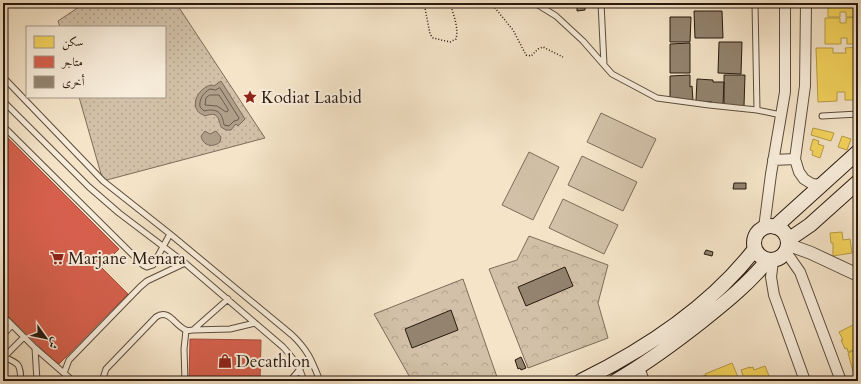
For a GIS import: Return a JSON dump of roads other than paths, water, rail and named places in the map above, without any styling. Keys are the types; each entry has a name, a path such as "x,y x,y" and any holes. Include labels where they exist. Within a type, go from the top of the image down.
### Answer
{"main road":[{"path":"858,152 822,185 769,227 760,231 755,239 755,249 760,256 770,260 778,259 788,246 858,182"},
{"path":"769,227 784,232 788,246"},
{"path":"581,381 628,356 655,339 682,319 735,273 755,249"},
{"path":"624,379 662,353 738,292 770,260"}],"street":[{"path":"769,227 773,160 785,92 785,3"},
{"path":"806,3 805,86 795,159 799,172 804,179 812,184 822,185"},
{"path":"773,160 795,159"},
{"path":"788,246 811,253 858,275"},
{"path":"788,246 800,272 841,381"},
{"path":"770,260 774,295 806,381"},
{"path":"639,368 644,381"}],"lane":[{"path":"535,3 556,16 583,41 612,74 658,98 757,110 781,115"},
{"path":"601,3 604,65"},
{"path":"755,3 757,110"},
{"path":"3,77 103,181 170,234 302,345 309,354 320,381"},
{"path":"3,100 89,187 119,213 185,263 290,354 300,369 304,381"},
{"path":"822,116 858,114"},
{"path":"3,126 143,265 147,267 153,266 170,234"},
{"path":"64,372 69,360 140,287 147,281 185,263"},
{"path":"193,330 228,299"},
{"path":"102,381 106,369 160,314 167,314 186,330 230,329 255,323"},
{"path":"3,316 35,348 73,381"},
{"path":"3,335 12,325"},
{"path":"185,381 184,349 186,330"},
{"path":"21,381 20,367 18,364 3,357 24,337"},
{"path":"35,348 37,381"},
{"path":"290,381 300,369"}],"water":[{"path":"221,81 245,119 238,126 236,124 231,130 226,130 221,127 217,116 213,114 205,116 198,112 195,102 201,91 208,86 214,86"},
{"path":"205,131 210,134 216,131 221,137 220,142 214,145 206,144 201,136"}],"place":[{"name":"Kodiat Laabid","path":"250,97"},
{"name":"Marjane Menara","path":"57,258"},
{"name":"Decathlon","path":"225,361"}]}
